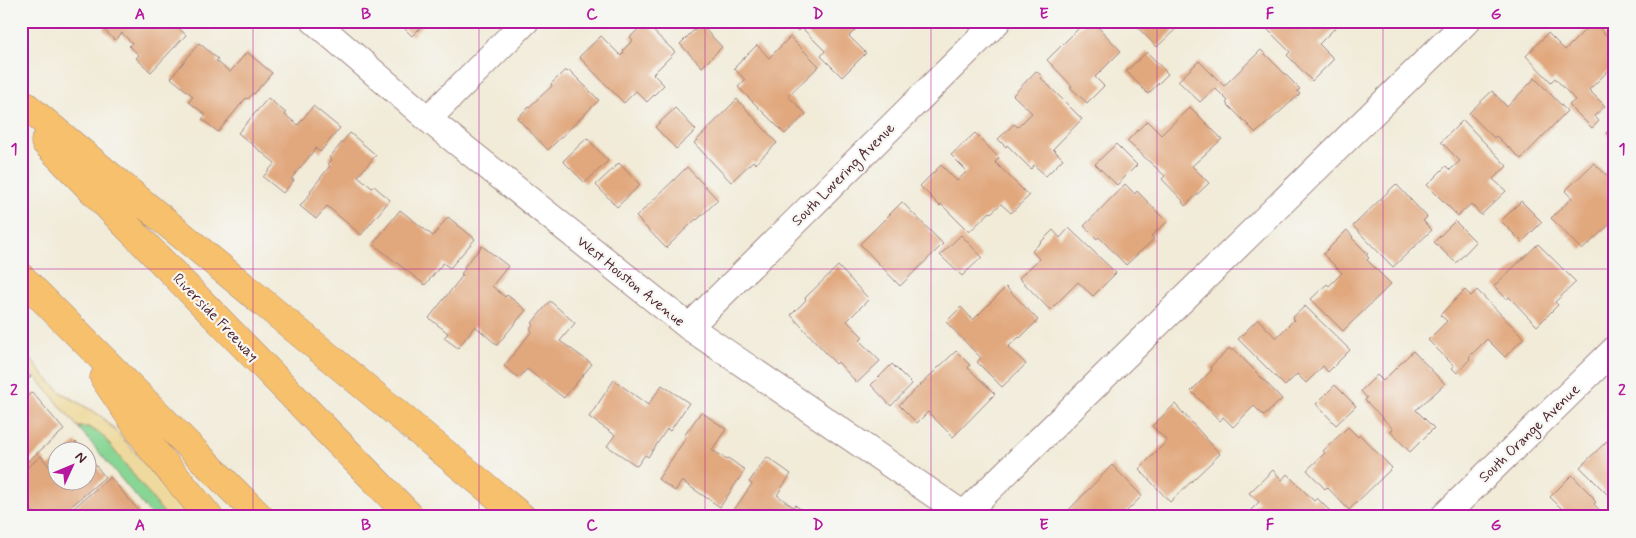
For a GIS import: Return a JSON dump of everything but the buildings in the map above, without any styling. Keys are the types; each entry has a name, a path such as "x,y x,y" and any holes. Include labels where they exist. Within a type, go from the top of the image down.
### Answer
{"highway":[{"path":"21,102 522,517"},
{"name":"Riverside Freeway","path":"21,117 411,517"},
{"path":"21,277 260,517"},
{"path":"66,323 150,446 209,517"}],"street":[{"name":"West Houston Avenue","path":"314,21 428,119 689,327 966,515"},
{"path":"428,119 526,21"},
{"name":"South Lovering Avenue","path":"689,327 998,21"},
{"path":"966,515 1468,21"},
{"name":"South Orange Avenue","path":"1443,517 1615,349"}],"green space":[{"path":"78,427 89,427 102,435 167,517 153,517 98,451 98,440 89,440"}],"sand":[{"path":"21,328 24,350 43,375 62,393 101,416 128,444 189,517 167,517 102,435 89,427 78,427 21,359"}]}
